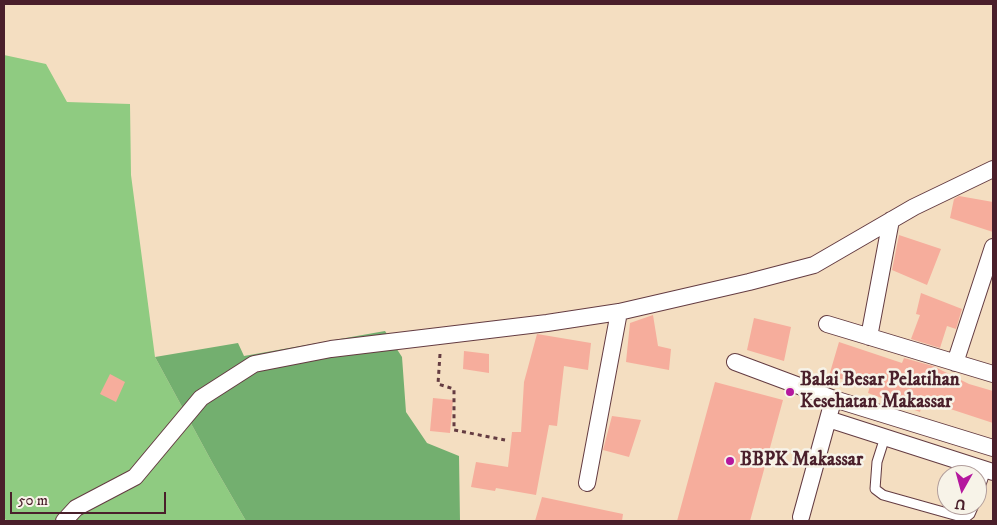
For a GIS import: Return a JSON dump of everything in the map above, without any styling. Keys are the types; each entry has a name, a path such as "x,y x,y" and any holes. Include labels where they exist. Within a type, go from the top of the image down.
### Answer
{"street":[{"path":"64,521 76,508 135,478 201,398 254,364 331,349 619,312 814,265 914,207 993,170"},
{"path":"869,337 891,220"},
{"path":"955,362 993,247"},
{"path":"587,483 619,312"},
{"path":"827,324 993,374"},
{"path":"735,362 834,399 993,448"},
{"path":"805,520 834,399"},
{"path":"828,419 990,471"}],"lane":[{"path":"885,437 874,480 875,489 883,495 937,510"},
{"path":"954,515 965,518 969,515"}],"path":[{"path":"441,336 438,384 454,389 454,430 505,440"}],"green space":[{"path":"4,55 46,64 67,102 130,104 131,175 155,357 246,521 9,521 4,519"},
{"path":"385,331 402,357 406,412 427,443 459,456 460,521 246,521 155,357 238,343 244,356"}],"building":[{"path":"959,196 993,202 993,232 950,218 954,199"},
{"path":"899,235 941,249 927,285 892,270"},
{"path":"921,293 962,309 956,329 947,326 940,348 911,339 920,315 916,314"},
{"path":"653,315 658,346 671,349 669,370 626,362 630,323"},
{"path":"754,318 791,327 784,361 747,350"},
{"path":"537,334 591,343 588,370 564,366 557,426 549,425 536,495 496,488 495,491 471,487 476,462 508,467 512,432 521,432 524,382"},
{"path":"839,342 902,363 904,358 933,366 969,384 993,391 993,423 923,400 920,412 868,393 870,386 829,376"},
{"path":"464,351 489,354 489,373 463,369"},
{"path":"110,374 125,382 116,402 100,394"},
{"name":"BBPK Makassar","path":"715,382 783,400 750,521 677,521"},
{"path":"433,398 453,400 450,433 430,431"},
{"path":"612,416 641,420 629,457 603,450"},
{"path":"542,497 623,514 622,521 535,521"}],"place":[{"name":"Balai Besar Pelatihan Kesehatan Makassar","path":"790,392"},
{"name":"BBPK Makassar","path":"730,461"}]}
